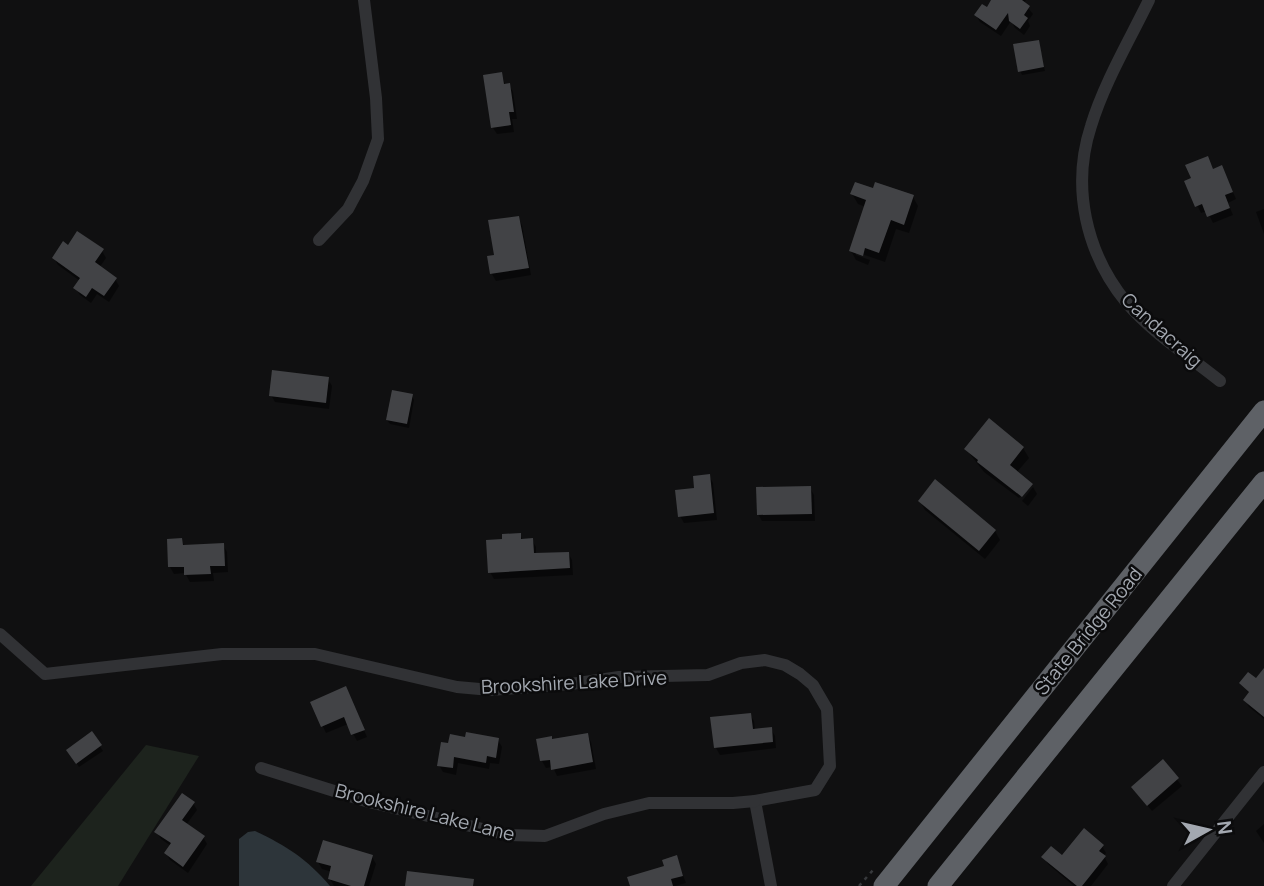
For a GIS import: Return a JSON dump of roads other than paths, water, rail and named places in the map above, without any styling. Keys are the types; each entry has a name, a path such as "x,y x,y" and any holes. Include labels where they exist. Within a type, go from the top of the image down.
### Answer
{"highway":[{"name":"State Bridge Road","path":"884,886 1264,411"},
{"path":"937,886 1264,482"},
{"name":"State Bridge Road","path":"871,886 894,857 904,849 912,850"}],"street":[{"path":"319,240 348,209 363,181 378,139 374,74 364,0"},
{"name":"Candacraig","path":"1149,0 1090,127 1083,165 1086,219 1097,255 1128,303 1148,323 1220,382"},
{"name":"Brookshire Lake Drive","path":"0,634 44,674 222,654 315,654 457,687 491,690 571,684 619,677 708,675 741,663 765,660 785,665 800,674 813,685 822,698 827,709 830,766 815,790 755,801"},
{"name":"Brookshire Lake Lane","path":"261,768 369,802 508,835 545,836 604,814 649,803 755,801"},
{"path":"1173,886 1264,772"},
{"path":"755,801 771,886"}]}
